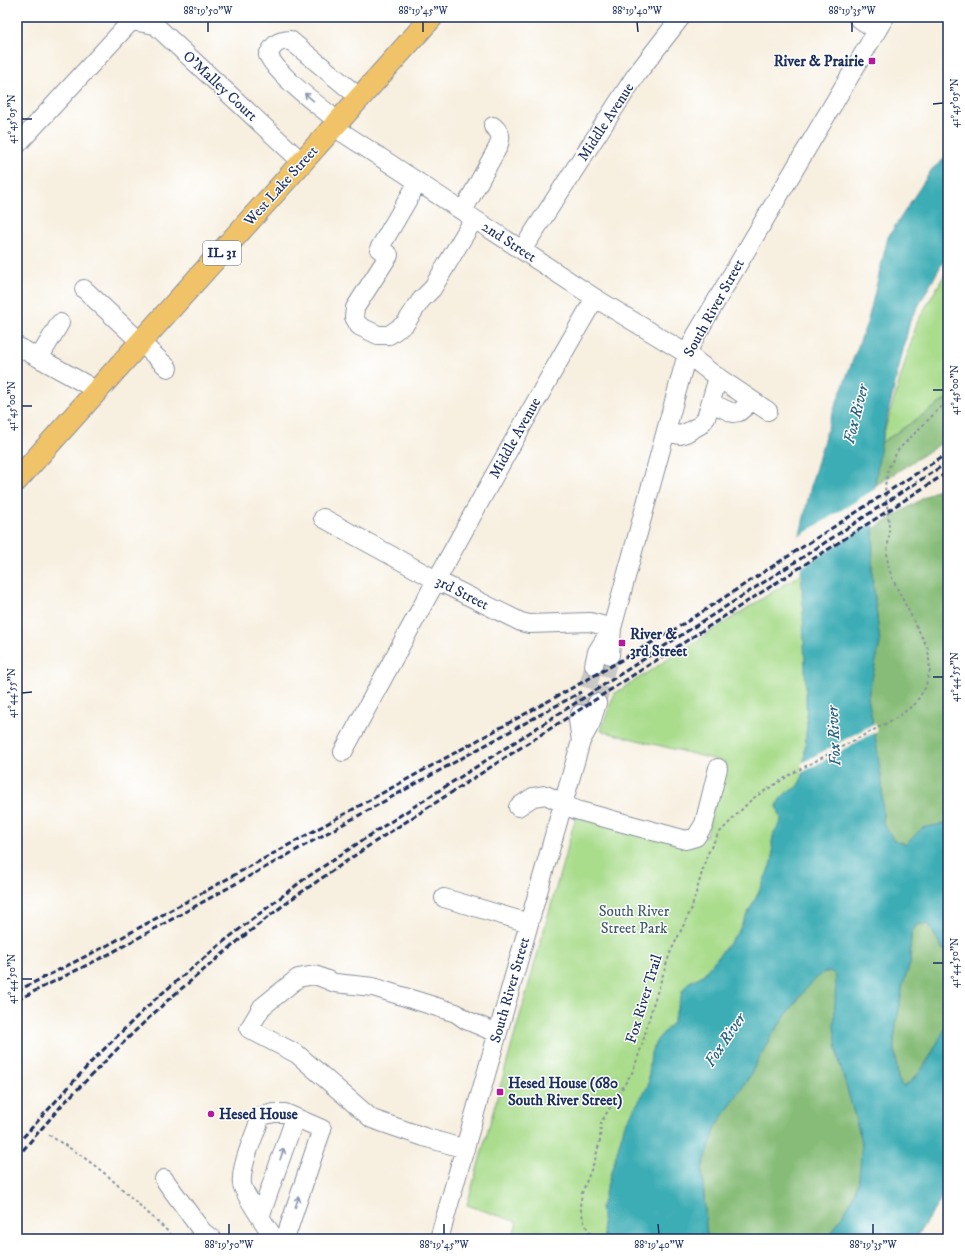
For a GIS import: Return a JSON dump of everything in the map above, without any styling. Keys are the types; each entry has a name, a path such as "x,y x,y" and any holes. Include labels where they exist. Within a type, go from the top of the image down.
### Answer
{"main road":[{"name":"West Lake Street","path":"17,480 432,17"}],"street":[{"name":"Middle Avenue","path":"522,250 636,75 681,17"},
{"path":"857,17 880,23"},
{"path":"17,145 133,19"},
{"name":"O'Malley Court","path":"133,19 155,25 302,162"},
{"name":"South River Street","path":"610,655 612,628 687,354 696,335 880,23"},
{"name":"2nd Street","path":"360,98 290,40 282,41 273,45 268,55 273,64 336,125 418,182 595,298 687,354 768,411"},
{"path":"418,182 379,249 389,255 355,308 354,317 359,326 378,335 388,335 405,324 421,300 432,289 469,215 498,147 501,138 500,132 493,126"},
{"path":"84,289 168,368"},
{"name":"Middle Avenue","path":"343,752 436,580 595,298"},
{"path":"39,358 60,323"},
{"path":"17,346 98,391"},
{"path":"666,432 680,435 700,425 706,418 718,377"},
{"path":"711,403 733,413 739,412 752,400"},
{"name":"3rd Street","path":"323,518 436,580 521,622 529,624 590,622 612,628"},
{"name":"South River Street","path":"594,665 597,652 612,628"},
{"name":"South River Street","path":"439,1239 581,741 591,723 597,703"},
{"name":"South River Street","path":"580,714 578,720 581,741"},
{"path":"518,807 533,797 546,795 576,810 686,840 696,837 704,824 718,768"},
{"path":"444,898 529,923"},
{"path":"465,1148 424,1137 372,1119 297,1054 249,1029 262,1007 298,978 315,975 335,983 373,987 449,1010 497,1033"},
{"path":"275,1239 242,1186 242,1171 261,1116 274,1113 285,1114 322,1129 284,1239"},
{"path":"260,1217 295,1118"},
{"path":"164,1179 202,1231 212,1239"}],"path":[{"name":"Fox River Trail","path":"592,1239 584,1222 580,1206 582,1193 595,1160 600,1140 601,1122 633,1071 670,953 691,910 707,855 718,834 752,799 793,773 896,718 915,704 925,688 930,670 928,649 892,578 888,565 887,552 889,523 885,486 888,469 898,450 948,400"},
{"path":"17,1114 22,1117"},
{"path":"49,1135 82,1156 108,1176 176,1239"}],"green space":[{"path":"948,269 948,398 881,443 917,322"},
{"path":"948,398 948,439 875,486 881,443"},
{"path":"948,483 948,823 922,828 906,844 894,840 883,823 882,784 868,697 880,643 872,573 873,529"},
{"name":"South River Street Park","path":"802,573 807,723 803,776 797,787 786,793 780,799 777,806 781,819 780,825 774,832 772,842 773,858 762,886 738,932 703,975 688,983 683,990 673,1022 657,1040 651,1053 648,1086 625,1124 601,1207 604,1239 512,1239 517,1222 467,1205 576,816 706,837 725,762 601,731 614,694"},
{"path":"916,925 929,925 942,949 948,951 948,1024 918,1074 903,1087 898,1079 894,1039 903,985 910,964 911,934"},
{"path":"825,972 832,972 836,976 838,1057 862,1142 859,1180 850,1203 828,1239 707,1239 702,1169 716,1127 748,1079 771,1036 804,991"}],"water":[{"name":"Fox River","path":"948,156 948,253 910,321 881,443 875,486 872,573 880,643 868,697 882,784 883,823 894,840 906,844 922,828 948,823 948,951 943,949 929,925 916,925 911,934 910,964 903,985 894,1039 898,1079 903,1087 924,1067 948,1024 948,1182 938,1204 915,1239 828,1239 850,1203 859,1180 862,1142 838,1057 834,1027 836,976 832,972 825,972 804,991 771,1036 748,1079 716,1127 702,1169 707,1239 604,1239 601,1207 625,1124 648,1086 651,1053 657,1040 673,1022 683,990 688,983 703,975 738,932 762,886 773,858 772,842 774,832 780,825 781,819 777,806 780,799 786,793 797,787 803,776 807,723 800,535 812,481 830,420 868,320 888,237 932,169"}],"pier":[{"path":"877,488 876,520 799,569 798,537"},
{"path":"875,723 877,731 801,773 802,763"}],"tunnel":[{"path":"597,703 610,655"},
{"path":"580,714 594,665"}],"railway":[{"path":"17,991 108,945 599,673 677,628 948,453"},
{"path":"17,1144 94,1059 153,1001 223,942 303,880 387,824 803,557 948,462"},
{"path":"17,1157 62,1105 168,1000 244,936 290,900 373,843 948,472"},
{"path":"17,1000 111,953 581,692"}],"place":[{"name":"River & Prairie","path":"872,61"},
{"name":"River & 3rd Street","path":"622,643"},
{"name":"Hesed House (680 South River Street)","path":"500,1092"},
{"name":"Hesed House","path":"211,1114"}]}
